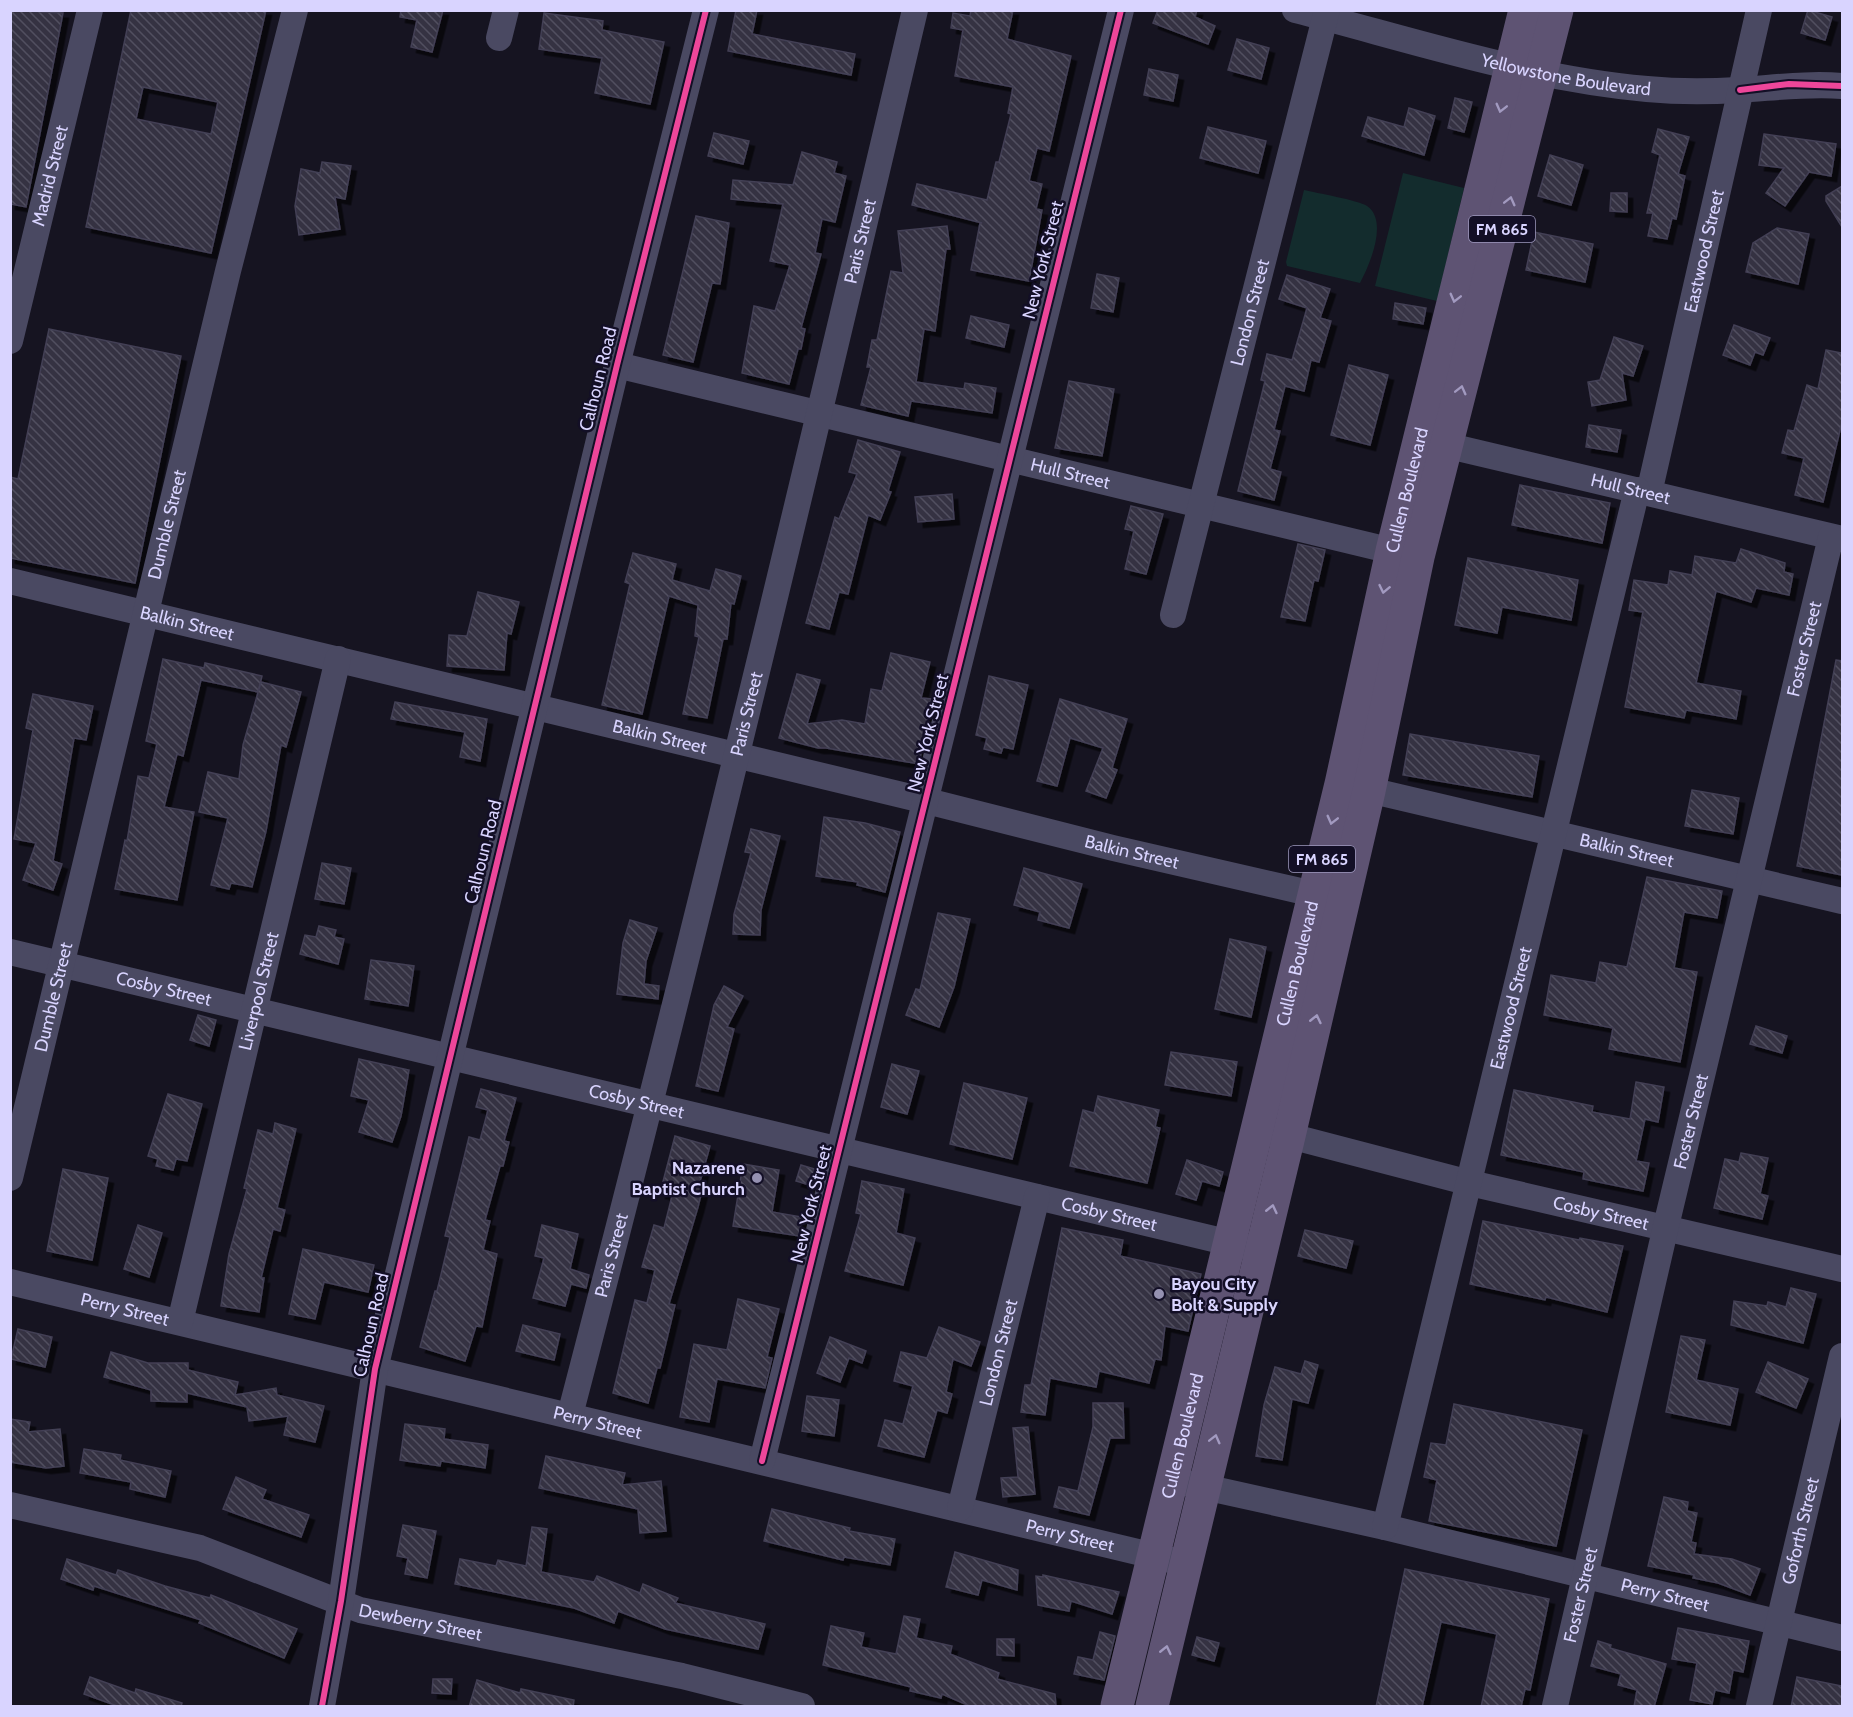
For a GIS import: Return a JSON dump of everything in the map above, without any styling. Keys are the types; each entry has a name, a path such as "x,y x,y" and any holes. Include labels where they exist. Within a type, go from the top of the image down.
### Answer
{"main road":[{"name":"Cullen Boulevard","path":"1434,443 1525,10"},
{"name":"Cullen Boulevard","path":"1118,1707 1257,1128 1328,897 1355,787 1405,554 1434,443 1543,74 1557,10"},
{"name":"Cullen Boulevard","path":"1152,1707 1289,1136 1328,897"}],"street":[{"name":"Madrid Street","path":"10,341 90,10"},
{"name":"Dumble Street","path":"10,1179 148,615 228,272 295,10"},
{"path":"499,38 506,10"},
{"name":"Calhoun Road","path":"322,1707 341,1601 375,1369 617,365 706,10"},
{"name":"Paris Street","path":"570,1415 651,1105 820,414 915,10"},
{"name":"New York Street","path":"762,1461 1121,10"},
{"name":"Yellowstone Boulevard","path":"1295,10 1326,14 1511,68 1648,89 1688,92 1740,90 1789,84 1842,86"},
{"name":"Eastwood Street","path":"1385,1527 1554,833 1643,491 1759,10"},
{"name":"London Street","path":"1173,615 1203,505 1326,14"},
{"name":"Hull Street","path":"617,365 1405,554"},
{"name":"Hull Street","path":"1434,443 1837,538"},
{"name":"Foster Street","path":"1555,1707 1666,1226 1837,538"},
{"name":"Balkin Street","path":"10,581 927,801 1113,848 1328,897"},
{"name":"Liverpool Street","path":"180,1322 256,1011 338,659"},
{"name":"Balkin Street","path":"1355,787 1751,877 1842,901"},
{"name":"Cosby Street","path":"10,952 1262,1251"},
{"name":"Cosby Street","path":"1257,1128 1470,1183 1666,1226 1842,1269"},
{"name":"London Street","path":"960,1508 1037,1197"},
{"name":"Perry Street","path":"10,1282 1186,1564"},
{"name":"Goforth Street","path":"1759,1707 1842,1356"},
{"name":"Perry Street","path":"1172,1480 1385,1527 1842,1638"},
{"name":"Dewberry Street","path":"10,1505 200,1548 360,1610 682,1676 802,1707"}],"green space":[{"path":"1403,173 1464,188 1437,301 1375,286"},
{"path":"1304,190 1362,204 1373,213 1377,232 1375,244 1360,283 1287,266 1286,262"}],"building":[{"path":"10,10 63,13 26,207 10,204"},
{"path":"131,10 266,10 211,253 86,227","holes":["143,87 218,102 211,134 136,119"]},
{"path":"401,10 443,10 432,52 411,47 417,20 400,17"},
{"path":"736,10 757,10 752,34 855,54 851,75 728,51"},
{"path":"971,10 1013,10 1007,39 1071,56 1049,151 1037,148 1029,181 1042,184 1036,209 1042,210 1029,281 971,270 980,223 982,223 912,205 917,184 987,200 996,162 999,162 1011,114 1008,113 1013,87 955,76 963,30 951,28 953,13 970,16"},
{"path":"1158,10 1197,10 1195,17 1215,26 1208,44 1153,23"},
{"path":"1808,10 1832,17 1825,40 1801,33"},
{"path":"544,13 603,21 602,30 664,42 650,104 595,93 602,58 539,49"},
{"path":"1237,39 1269,48 1261,79 1228,70"},
{"path":"1149,69 1178,75 1173,101 1144,95"},
{"path":"1455,98 1472,102 1464,132 1448,128"},
{"path":"1409,108 1435,116 1424,155 1362,136 1368,117 1404,127"},
{"path":"1208,127 1266,141 1258,173 1200,158"},
{"path":"1658,129 1689,137 1678,174 1685,176 1676,219 1672,218 1667,239 1648,236 1653,213 1647,213 1660,155 1652,152"},
{"path":"714,133 749,141 743,164 708,156"},
{"path":"1764,134 1836,144 1831,176 1809,172 1785,206 1766,193 1784,168 1759,165"},
{"path":"802,152 837,162 834,173 846,176 835,222 822,219 815,253 821,254 801,328 805,329 801,349 798,349 789,384 742,373 754,306 775,311 790,265 770,261 783,204 731,199 733,180 793,185"},
{"path":"1550,155 1583,165 1571,205 1538,196"},
{"path":"322,162 351,166 345,199 335,197 340,229 299,235 295,206 301,169 320,173"},
{"path":"1842,186 1842,227 1826,201 1826,196"},
{"path":"1611,193 1627,193 1627,212 1610,211"},
{"path":"696,216 729,223 720,284 712,283 693,362 663,355"},
{"path":"947,226 950,249 946,249 935,331 924,329 916,382 964,389 965,383 996,388 992,413 911,401 908,416 861,405 871,367 867,367 872,340 877,340 891,271 903,273 898,231"},
{"path":"1777,228 1809,234 1798,284 1746,272 1753,243"},
{"path":"1534,232 1593,244 1585,282 1526,270"},
{"path":"1097,274 1119,278 1113,312 1091,308"},
{"path":"1287,275 1330,289 1320,318 1331,321 1319,362 1311,360 1304,391 1285,386 1274,430 1280,431 1270,469 1281,472 1274,500 1238,491 1265,381 1261,380 1267,354 1292,360 1307,308 1279,299"},
{"path":"1395,303 1426,308 1423,324 1393,319"},
{"path":"971,316 1009,325 1004,347 966,338"},
{"path":"1734,325 1770,338 1763,355 1755,352 1750,365 1723,355"},
{"path":"49,329 181,356 135,583 10,558 10,477 18,479"},
{"path":"1614,337 1643,346 1633,376 1622,373 1626,400 1592,406 1588,382 1600,380"},
{"path":"1826,350 1842,353 1842,422 1823,502 1795,495 1804,458 1782,453 1788,430 1794,431 1807,385 1818,389"},
{"path":"1349,365 1388,375 1370,445 1331,435"},
{"path":"1069,381 1114,389 1102,456 1055,448"},
{"path":"1589,425 1621,430 1617,452 1586,447"},
{"path":"858,440 900,452 888,491 891,492 880,520 868,515 848,594 839,592 829,629 806,623 835,517 839,519 857,474 849,472"},
{"path":"1520,485 1610,503 1602,543 1512,525"},
{"path":"952,494 954,519 918,522 915,497"},
{"path":"1131,506 1163,514 1146,574 1125,569 1134,531 1125,529"},
{"path":"1298,544 1325,550 1318,581 1314,580 1305,621 1281,617"},
{"path":"1741,549 1785,563 1784,572 1793,574 1789,595 1756,588 1751,602 1716,591 1696,683 1741,691 1736,719 1686,710 1684,718 1625,707 1643,612 1629,610 1634,580 1668,585 1670,571 1692,575 1695,556 1736,563"},
{"path":"633,553 676,564 672,580 710,591 716,569 741,576 734,604 731,603 727,639 723,639 707,718 683,714 699,637 695,636 698,605 669,596 642,714 602,705 630,584 625,582"},
{"path":"1468,558 1578,580 1571,620 1502,607 1497,633 1455,625"},
{"path":"478,592 519,602 511,634 507,633 504,670 447,666 449,635 467,636"},
{"path":"891,653 930,662 921,698 931,699 919,764 818,748 779,738 797,674 820,680 807,724 842,720 865,724 871,689 882,691"},
{"path":"163,659 204,668 205,663 262,676 258,692 201,680 183,756 177,754 164,807 194,812 177,900 115,889 125,840 127,841 138,776 149,778 157,744 146,741"},
{"path":"1836,660 1842,661 1842,875 1797,866"},
{"path":"989,676 1028,685 1013,749 1003,747 1001,753 984,749 987,738 976,735"},
{"path":"261,682 301,692 286,747 281,745 266,831 252,887 231,883 229,889 211,885 228,818 199,812 208,772 239,779 243,745"},
{"path":"33,694 93,706 86,740 74,738 53,861 62,864 53,890 23,880 36,843 14,839 33,730 26,728"},
{"path":"1060,699 1127,719 1112,768 1117,770 1106,798 1086,791 1103,748 1070,738 1057,786 1037,781"},
{"path":"395,702 487,719 480,761 460,757 465,732 391,719"},
{"path":"1410,734 1539,756 1532,797 1403,775"},
{"path":"1692,790 1739,798 1733,834 1685,826"},
{"path":"824,817 865,823 900,832 885,892 857,885 858,882 816,876"},
{"path":"751,829 780,836 761,910 760,935 733,934 734,914 751,853 745,852"},
{"path":"322,863 351,868 344,904 315,899"},
{"path":"1024,868 1082,884 1069,928 1038,920 1040,912 1014,905"},
{"path":"1647,877 1722,891 1717,918 1684,912 1674,968 1697,972 1680,1062 1609,1049 1613,1028 1544,1015 1551,975 1596,983 1600,962 1627,967"},
{"path":"938,913 970,919 954,987 939,1027 906,1015 916,989 920,990"},
{"path":"630,920 657,928 646,961 644,984 659,986 658,999 617,994 623,943"},
{"path":"319,926 336,930 334,937 344,939 338,964 300,954 305,935 316,937"},
{"path":"1230,939 1266,947 1251,1017 1215,1009"},
{"path":"371,960 414,966 408,1006 365,999"},
{"path":"724,986 743,996 727,1027 734,1029 718,1091 696,1086 714,1005"},
{"path":"198,1015 216,1020 209,1046 190,1040"},
{"path":"1756,1026 1787,1036 1782,1053 1750,1044"},
{"path":"1171,1052 1237,1062 1231,1096 1165,1085"},
{"path":"359,1059 409,1070 401,1116 392,1142 359,1132 369,1100 351,1096"},
{"path":"892,1064 919,1071 907,1114 881,1107"},
{"path":"1636,1082 1664,1087 1658,1122 1645,1119 1636,1161 1649,1163 1643,1191 1583,1179 1584,1172 1501,1155 1514,1090 1593,1106 1592,1112 1630,1119"},
{"path":"964,1083 1027,1098 1012,1159 950,1144"},
{"path":"481,1089 516,1098 504,1141 509,1142 503,1166 500,1166 485,1220 490,1221 483,1250 497,1254 482,1327 476,1326 465,1361 420,1347 450,1237 445,1236 469,1137 480,1140 488,1110 476,1107"},
{"path":"168,1094 202,1104 187,1161 176,1159 173,1170 156,1166 158,1159 148,1156"},
{"path":"1098,1096 1159,1110 1155,1127 1160,1128 1147,1183 1070,1166 1083,1110 1094,1113"},
{"path":"275,1123 296,1129 277,1208 285,1210 280,1231 273,1229 261,1278 264,1278 259,1312 221,1306 229,1254 247,1189 244,1188 258,1130 273,1134"},
{"path":"675,1136 710,1146 700,1182 704,1183 698,1207 669,1304 675,1305 660,1368 657,1368 648,1403 613,1393 635,1300 647,1303 655,1270 642,1267 654,1225 664,1228 672,1196 660,1193"},
{"path":"1741,1153 1768,1158 1760,1194 1768,1196 1762,1219 1714,1208 1725,1159 1739,1162"},
{"path":"1187,1160 1223,1172 1219,1186 1202,1181 1196,1200 1176,1194"},
{"path":"743,1164 779,1170 772,1212 802,1217 799,1236 733,1226"},
{"path":"801,1165 818,1170 813,1186 796,1181"},
{"path":"63,1169 108,1178 92,1260 47,1251"},
{"path":"862,1181 904,1189 896,1233 915,1238 903,1285 845,1271 861,1214 856,1213"},
{"path":"1483,1221 1579,1240 1580,1238 1623,1246 1607,1312 1546,1297 1545,1300 1470,1284"},
{"path":"138,1225 162,1233 149,1277 124,1269"},
{"path":"542,1225 578,1234 570,1269 589,1275 586,1288 571,1284 565,1306 533,1298 544,1258 535,1256"},
{"path":"1062,1228 1123,1240 1120,1256 1201,1274 1188,1331 1165,1326 1161,1360 1155,1359 1149,1383 1099,1371 1096,1387 1050,1378 1045,1415 1021,1412 1025,1385 1031,1385"},
{"path":"1305,1230 1353,1241 1346,1268 1298,1256"},
{"path":"303,1249 374,1265 368,1292 324,1282 315,1319 289,1314"},
{"path":"1791,1288 1816,1294 1803,1343 1731,1325 1734,1301 1767,1306 1768,1302 1786,1307"},
{"path":"738,1299 779,1309 767,1357 772,1358 765,1388 717,1379 709,1422 680,1417 694,1344 727,1350"},
{"path":"523,1325 560,1334 554,1360 516,1351"},
{"path":"939,1327 980,1342 971,1366 953,1359 946,1392 952,1394 947,1413 937,1410 924,1457 878,1446 885,1420 903,1424 913,1386 894,1381 901,1352 927,1358"},
{"path":"18,1329 52,1337 45,1367 11,1359"},
{"path":"1681,1336 1705,1340 1696,1380 1738,1389 1730,1425 1666,1412"},
{"path":"830,1337 866,1351 862,1363 849,1358 840,1382 817,1373"},
{"path":"111,1352 148,1363 188,1363 188,1370 238,1382 235,1395 276,1388 277,1395 324,1406 315,1442 284,1435 288,1416 249,1421 247,1407 187,1393 187,1402 151,1401 151,1390 104,1377"},
{"path":"1305,1361 1318,1365 1308,1403 1292,1399 1282,1460 1256,1456 1264,1405 1275,1367 1301,1374"},
{"path":"1768,1362 1808,1379 1796,1408 1756,1392"},
{"path":"807,1396 839,1400 834,1436 802,1431"},
{"path":"1093,1403 1123,1403 1124,1438 1110,1438 1089,1515 1054,1507 1059,1487 1078,1491 1093,1427"},
{"path":"1454,1404 1582,1430 1556,1546 1429,1521 1437,1480 1424,1477 1431,1443 1446,1445"},
{"path":"10,1419 30,1422 28,1432 60,1429 64,1466 46,1468 10,1462"},
{"path":"405,1424 445,1429 444,1439 488,1445 485,1468 441,1461 440,1466 400,1460"},
{"path":"1028,1427 1035,1494 1003,1497 1001,1478 1018,1477 1013,1428"},
{"path":"84,1449 121,1455 120,1460 171,1471 165,1497 130,1489 131,1482 80,1473"},
{"path":"546,1456 625,1473 622,1485 661,1481 666,1531 640,1533 638,1509 539,1488"},
{"path":"236,1477 266,1490 262,1499 309,1515 301,1537 223,1509"},
{"path":"1664,1497 1688,1502 1687,1511 1697,1513 1691,1542 1696,1543 1694,1554 1732,1559 1760,1569 1750,1595 1718,1583 1693,1578 1694,1575 1648,1566"},
{"path":"772,1509 850,1528 849,1531 895,1539 890,1565 844,1557 843,1560 764,1541"},
{"path":"403,1525 436,1531 427,1578 405,1574 408,1558 397,1556"},
{"path":"532,1527 547,1529 541,1572 594,1582 597,1576 640,1593 643,1584 678,1598 675,1603 765,1624 758,1649 665,1629 618,1611 614,1623 574,1608 455,1584 460,1559 496,1566 498,1560 526,1566"},
{"path":"955,1552 1018,1570 1017,1590 982,1580 978,1595 946,1587"},
{"path":"67,1559 116,1575 118,1570 165,1586 210,1598 211,1595 297,1629 284,1658 199,1623 201,1620 94,1586 93,1590 61,1579"},
{"path":"1405,1569 1549,1599 1530,1690 1525,1689 1521,1707 1481,1707 1497,1634 1441,1622 1422,1707 1376,1707"},
{"path":"1043,1575 1119,1592 1112,1614 1071,1601 1069,1611 1038,1605 1036,1576 1043,1577"},
{"path":"904,1616 920,1619 916,1638 952,1646 950,1654 999,1673 997,1679 1055,1694 1056,1707 972,1707 942,1694 941,1698 910,1691 911,1687 823,1665 831,1626 864,1633 861,1647 896,1654"},
{"path":"1678,1628 1749,1641 1743,1672 1733,1670 1729,1693 1715,1690 1712,1704 1690,1700 1697,1663 1672,1659"},
{"path":"1100,1632 1115,1636 1104,1680 1074,1674 1078,1657 1093,1660"},
{"path":"1197,1637 1219,1643 1214,1661 1192,1655"},
{"path":"997,1639 1014,1639 1014,1656 997,1655"},
{"path":"1598,1641 1611,1645 1610,1648 1666,1664 1654,1707 1634,1707 1637,1690 1618,1685 1621,1674 1591,1666"},
{"path":"90,1677 135,1693 136,1689 182,1703 181,1707 120,1707 84,1694"},
{"path":"1797,1677 1842,1686 1842,1707 1791,1707"},
{"path":"433,1679 452,1679 451,1694 432,1693"},
{"path":"477,1680 520,1693 521,1689 574,1700 573,1707 469,1707"}],"cycle path":[{"path":"322,1706 341,1601 375,1369 617,365 706,10"},
{"path":"762,1461 1121,10"},
{"path":"1740,90 1789,84 1842,86"}],"place":[{"name":"Nazarene Baptist Church","path":"757,1178"},
{"name":"Bayou City Bolt & Supply","path":"1159,1294"}]}
